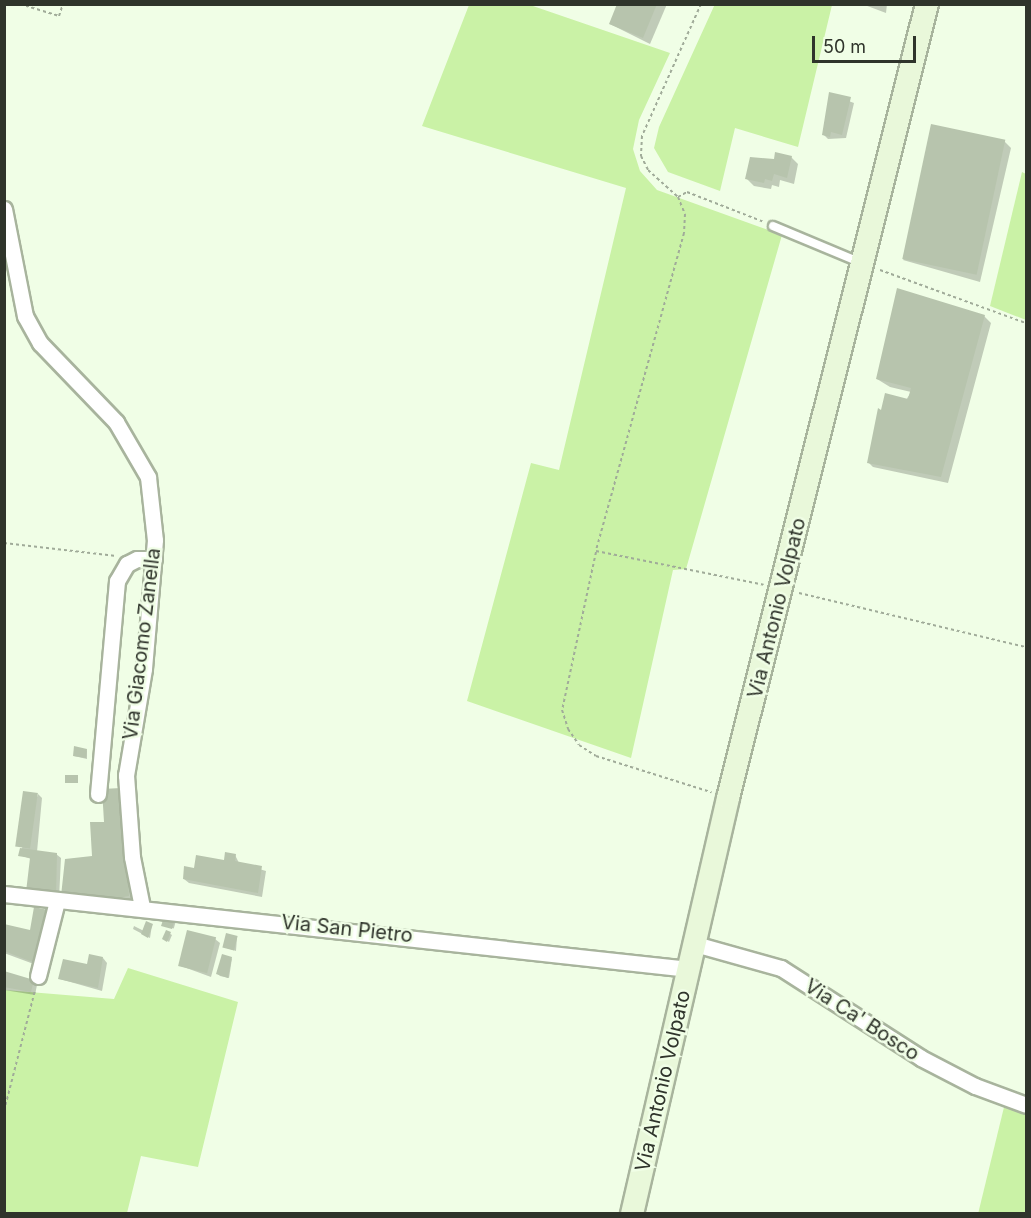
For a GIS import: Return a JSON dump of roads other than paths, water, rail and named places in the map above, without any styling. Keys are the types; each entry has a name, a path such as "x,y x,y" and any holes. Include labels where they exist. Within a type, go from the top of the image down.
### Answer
{"street":[{"name":"Via Antonio Volpato","path":"632,1214 728,798 864,264 927,4"},
{"name":"Via Giacomo Zanella","path":"4,209 25,316 40,343 116,422 148,477 154,560 144,669 126,775 132,858 142,907"},
{"path":"98,794 117,581 127,564 137,559 154,560"},
{"name":"Via San Pietro","path":"4,894 57,901 142,907 689,969"},
{"path":"38,972 57,901"},
{"name":"Via Ca' Bosco","path":"695,944 781,968 921,1058 975,1086 1026,1105"}],"lane":[{"path":"773,225 864,264"}]}
